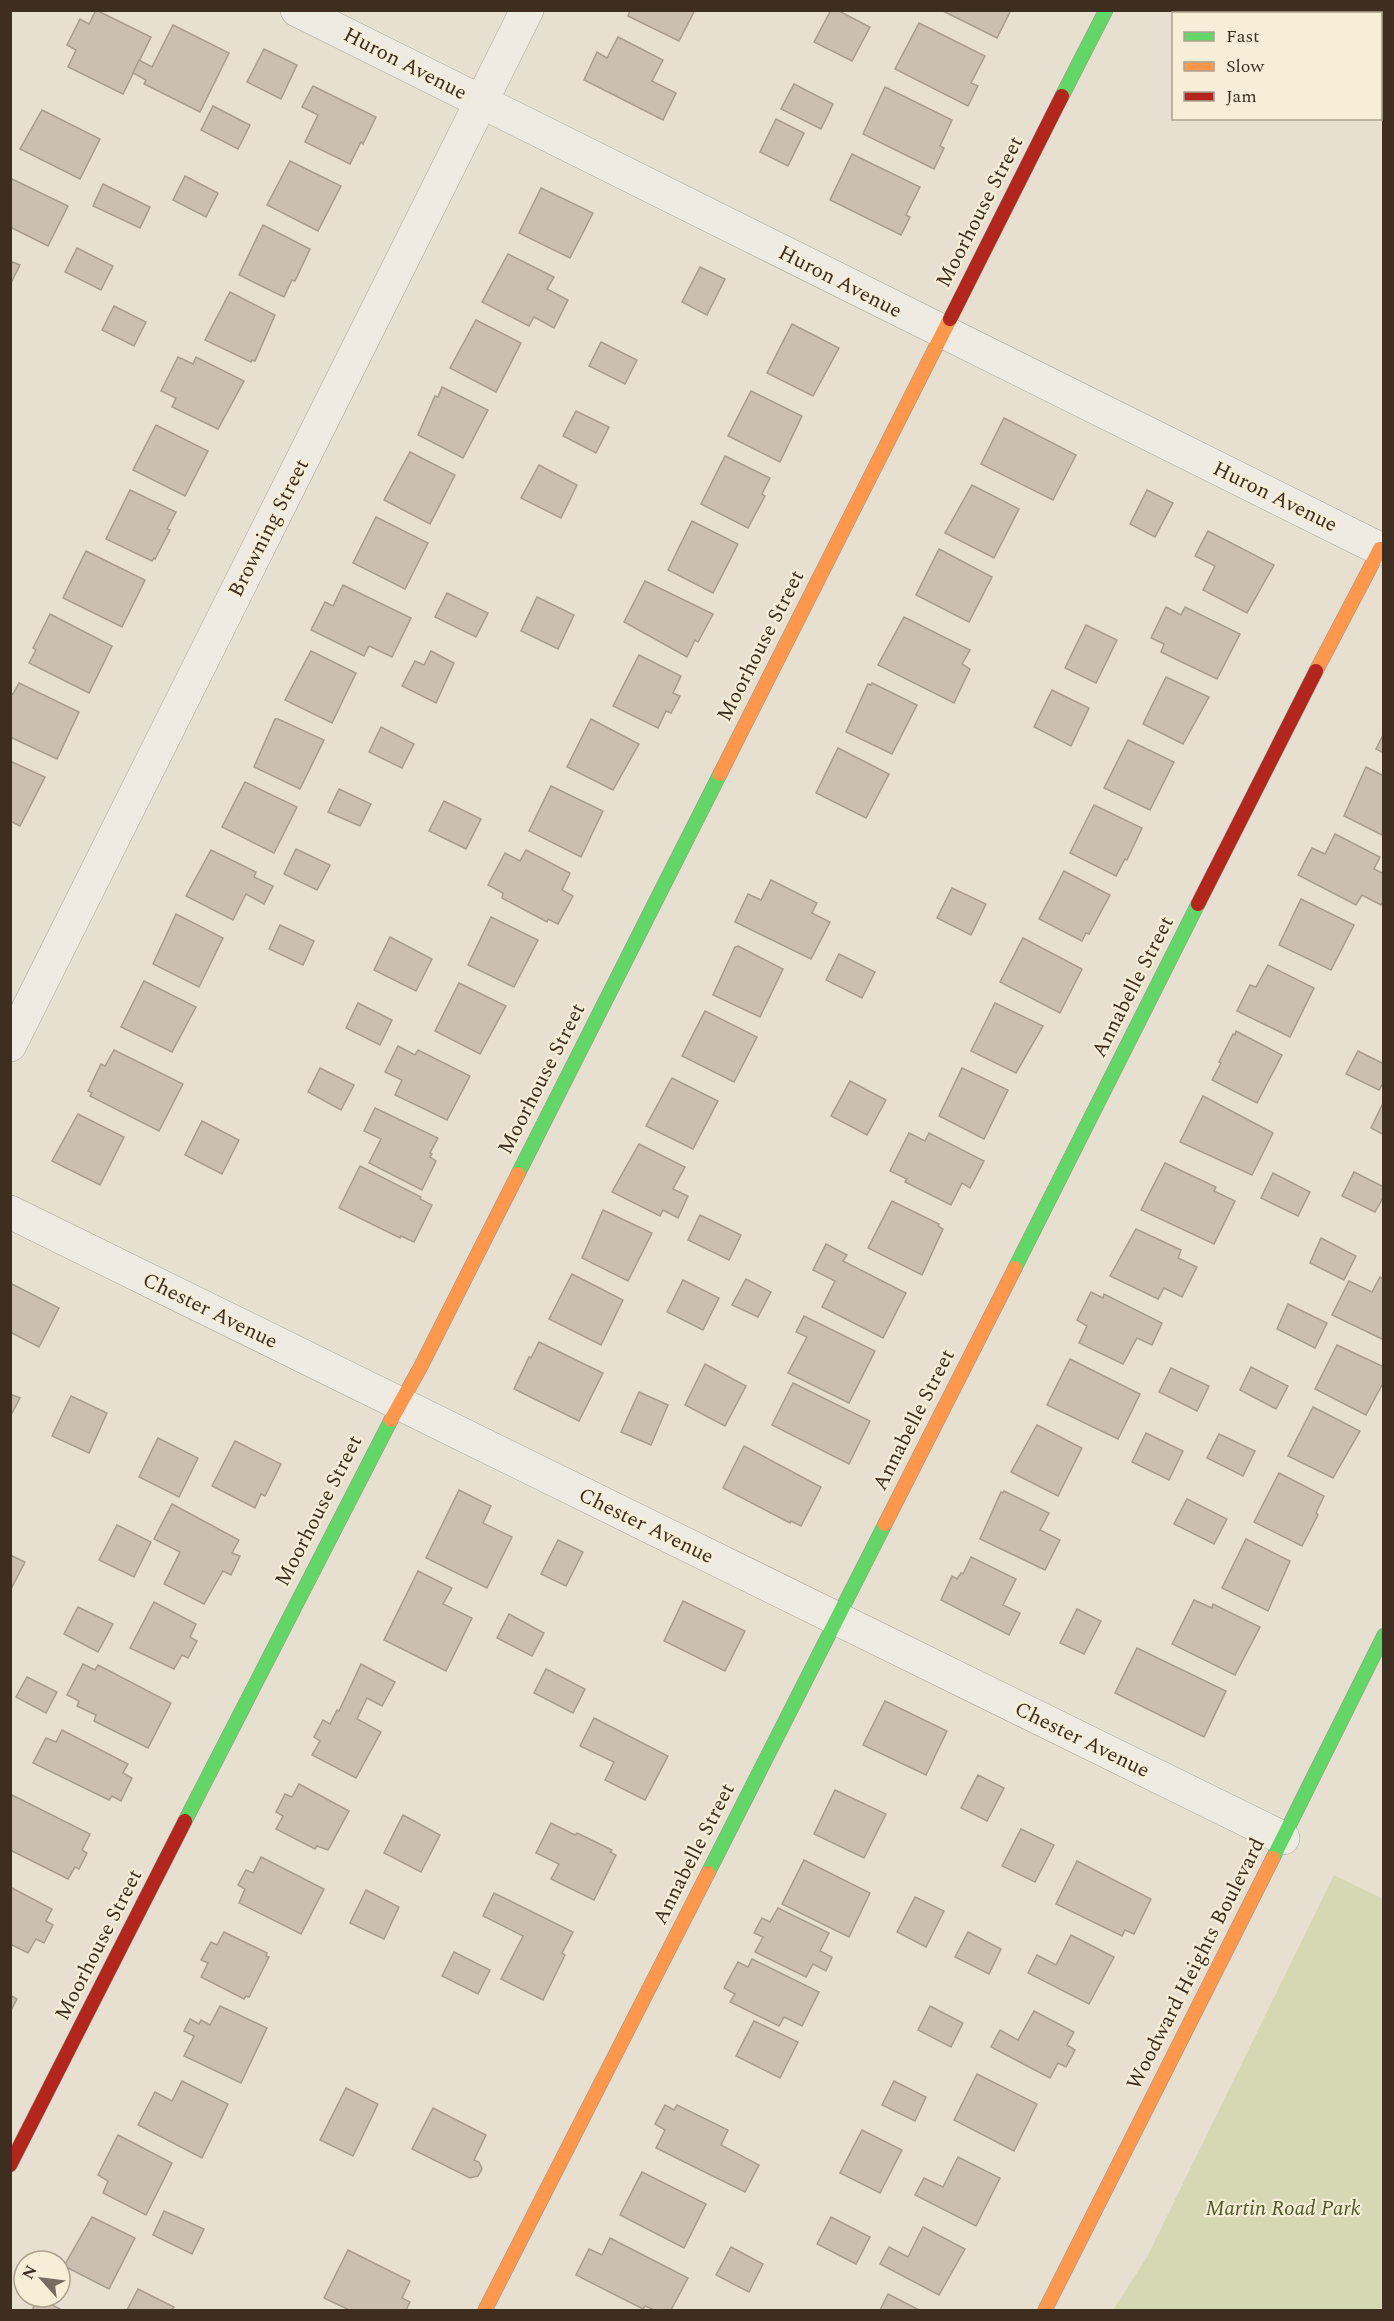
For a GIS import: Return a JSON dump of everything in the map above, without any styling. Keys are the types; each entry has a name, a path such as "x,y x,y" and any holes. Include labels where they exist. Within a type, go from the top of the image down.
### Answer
{"street":[{"name":"Huron Avenue","path":"297,10 1382,550"},
{"name":"Browning Street","path":"10,1045 527,10"},
{"name":"Moorhouse Street","path":"10,2165 365,1468 420,1368 1106,10"},
{"name":"Annabelle Street","path":"485,2310 1382,550"},
{"name":"Chester Avenue","path":"10,1212 1283,1838"},
{"name":"Woodward Heights Boulevard","path":"1045,2310 1383,1635"}],"green space":[{"name":"Martin Road Park","path":"1334,1875 1383,1899 1383,2310 1113,2310 1147,2257"}],"building":[{"path":"96,10 151,37 123,94 68,67 76,50 67,45 80,19 89,24"},
{"path":"630,10 695,10 679,41 628,16"},
{"path":"831,10 837,10 870,27 852,61 814,42"},
{"path":"941,10 1011,10 997,38"},
{"path":"919,23 985,56 971,83 978,86 968,106 895,69"},
{"path":"173,25 229,53 200,112 144,84 146,80 133,73 139,60 152,67"},
{"path":"618,37 663,60 652,81 676,93 663,120 584,80 597,52 607,58"},
{"path":"264,49 297,65 281,99 247,82"},
{"path":"794,84 833,104 821,129 781,109"},
{"path":"313,86 376,117 350,164 305,142 318,115 302,107"},
{"path":"885,87 952,120 940,146 944,148 934,169 863,134"},
{"path":"213,106 250,125 238,149 201,130"},
{"path":"42,110 100,139 80,179 20,149"},
{"path":"776,119 804,133 788,166 760,152"},
{"path":"852,154 920,187 906,215 910,217 901,235 830,200"},
{"path":"290,161 341,186 318,231 267,205"},
{"path":"185,176 218,193 206,217 173,200"},
{"path":"10,178 68,206 48,246 10,227"},
{"path":"103,184 150,207 140,228 93,206"},
{"path":"541,188 593,213 570,258 519,233"},
{"path":"263,225 310,249 295,281 292,280 284,297 239,275"},
{"path":"77,248 113,266 101,290 65,272"},
{"path":"508,254 554,277 547,289 568,300 554,328 534,317 529,326 482,302"},
{"path":"10,261 20,265 10,285"},
{"path":"700,267 725,279 707,315 682,302"},
{"path":"230,292 275,315 255,361 251,362 205,340"},
{"path":"114,306 146,322 134,346 102,330"},
{"path":"476,320 521,343 496,392 450,368"},
{"path":"792,324 839,348 813,396 767,373"},
{"path":"601,342 637,360 625,384 589,366"},
{"path":"178,357 193,364 196,357 244,381 218,429 172,407 176,398 161,391"},
{"path":"442,387 488,410 463,458 418,435 435,396 438,397"},
{"path":"751,391 802,416 780,462 728,436"},
{"path":"576,411 609,427 596,453 563,436"},
{"path":"1004,418 1076,455 1053,500 981,464"},
{"path":"156,425 208,451 185,496 133,470"},
{"path":"410,452 455,475 430,524 384,500"},
{"path":"725,456 770,478 762,494 765,496 748,528 701,504"},
{"path":"539,465 577,485 561,518 521,498"},
{"path":"972,485 1019,509 994,558 945,533"},
{"path":"130,490 176,512 167,529 170,530 152,561 106,539"},
{"path":"1147,490 1173,503 1155,537 1130,524"},
{"path":"376,517 428,543 405,589 353,563"},
{"path":"692,521 738,544 713,593 668,570"},
{"path":"1208,531 1274,565 1247,613 1203,590 1215,566 1195,556"},
{"path":"939,549 992,577 969,622 916,595"},
{"path":"86,551 145,580 122,627 63,598"},
{"path":"645,581 713,614 698,642 695,640 687,657 624,622"},
{"path":"343,585 411,618 392,657 369,646 364,656 311,630 325,602 333,606"},
{"path":"447,593 488,613 476,637 435,617"},
{"path":"537,597 574,615 558,649 521,631"},
{"path":"1166,607 1181,615 1185,607 1240,634 1217,679 1161,652 1164,644 1151,638"},
{"path":"50,614 112,646 89,693 29,663 36,650 33,648"},
{"path":"904,617 970,650 962,664 970,669 954,703 878,665"},
{"path":"1086,625 1117,640 1096,683 1065,668"},
{"path":"311,651 356,673 332,723 285,700"},
{"path":"431,651 454,663 436,703 402,686 415,661 424,665"},
{"path":"639,655 681,676 673,693 680,696 671,713 666,711 658,728 613,706"},
{"path":"1166,677 1209,697 1183,744 1143,724"},
{"path":"19,683 79,712 57,759 10,737 10,693 13,694"},
{"path":"872,683 917,705 892,754 846,732 868,684"},
{"path":"1052,690 1089,708 1071,746 1034,727"},
{"path":"275,719 324,740 300,789 254,767"},
{"path":"591,719 639,744 613,790 567,767"},
{"path":"381,727 414,744 402,768 369,752"},
{"path":"1384,733 1384,753 1376,749"},
{"path":"1128,740 1174,762 1150,810 1104,788"},
{"path":"838,748 889,774 866,818 816,793"},
{"path":"10,761 45,777 20,826 10,821"},
{"path":"1366,767 1384,776 1384,836 1344,816"},
{"path":"245,782 297,807 274,853 222,827"},
{"path":"551,786 603,811 581,857 529,831"},
{"path":"339,789 371,804 360,826 328,812"},
{"path":"444,801 481,819 466,849 429,831"},
{"path":"1094,805 1142,828 1127,860 1125,859 1116,876 1070,853"},
{"path":"1335,834 1380,857 1374,869 1384,874 1384,900 1381,905 1362,895 1356,905 1298,875 1312,848 1325,854"},
{"path":"296,849 330,865 317,890 284,874"},
{"path":"211,850 256,872 254,877 273,886 264,904 246,894 233,920 186,896"},
{"path":"526,850 570,873 562,890 573,896 558,924 548,919 547,922 502,898 503,893 488,885 505,853 520,861"},
{"path":"1064,871 1110,895 1089,934 1086,933 1082,941 1039,919"},
{"path":"771,880 817,903 812,913 830,922 811,959 735,922 748,894 761,900"},
{"path":"952,888 986,904 971,935 937,918"},
{"path":"1301,899 1354,925 1331,970 1279,945"},
{"path":"176,914 223,938 199,987 153,964"},
{"path":"491,917 538,940 514,987 468,965"},
{"path":"280,925 314,941 303,965 269,949"},
{"path":"390,937 432,959 416,991 374,970"},
{"path":"1023,938 1082,969 1060,1013 1000,982"},
{"path":"738,946 783,969 760,1017 713,995 735,947"},
{"path":"839,954 875,972 862,998 826,980"},
{"path":"1268,965 1314,988 1290,1037 1237,1011 1250,985 1256,987"},
{"path":"144,981 196,1007 172,1052 121,1027"},
{"path":"459,983 506,1006 480,1054 435,1031"},
{"path":"358,1003 392,1020 380,1045 346,1028"},
{"path":"995,1003 1043,1026 1016,1073 971,1051"},
{"path":"705,1011 757,1037 734,1082 682,1056"},
{"path":"1236,1031 1282,1055 1257,1103 1212,1080"},
{"path":"398,1046 415,1055 418,1050 470,1076 447,1120 395,1095 402,1080 385,1072"},
{"path":"114,1050 183,1084 159,1131 90,1096 92,1093 88,1091 101,1064 105,1066"},
{"path":"1358,1051 1384,1064 1384,1082 1379,1090 1346,1074"},
{"path":"320,1068 354,1085 341,1110 308,1092"},
{"path":"962,1068 1008,1090 984,1139 939,1116"},
{"path":"672,1078 718,1101 693,1149 646,1126"},
{"path":"850,1081 886,1100 867,1135 831,1116"},
{"path":"1203,1096 1273,1133 1252,1175 1180,1142"},
{"path":"1384,1104 1384,1135 1371,1128"},
{"path":"375,1108 438,1138 430,1153 432,1154 430,1157 436,1161 422,1190 369,1163 381,1139 364,1131"},
{"path":"78,1114 124,1137 100,1185 52,1161"},
{"path":"202,1121 239,1140 222,1174 185,1155"},
{"path":"909,1133 925,1141 929,1133 984,1161 970,1188 962,1183 951,1205 905,1182 907,1179 890,1171"},
{"path":"639,1144 685,1167 673,1189 688,1196 678,1218 663,1210 660,1216 612,1192"},
{"path":"1165,1163 1216,1187 1214,1191 1235,1201 1214,1244 1141,1210"},
{"path":"360,1166 432,1205 414,1242 401,1236 400,1238 339,1208"},
{"path":"1354,1172 1384,1187 1384,1196 1375,1212 1342,1196"},
{"path":"1273,1173 1310,1192 1298,1216 1261,1198"},
{"path":"892,1201 939,1224 938,1226 943,1229 922,1275 868,1248"},
{"path":"603,1210 652,1233 628,1281 582,1258"},
{"path":"700,1215 741,1235 729,1260 688,1240"},
{"path":"1136,1229 1181,1250 1178,1258 1197,1267 1182,1297 1164,1288 1158,1299 1110,1276"},
{"path":"1321,1238 1356,1256 1344,1280 1310,1263"},
{"path":"826,1244 847,1255 843,1261 906,1293 883,1338 822,1307 835,1281 813,1270"},
{"path":"572,1274 623,1300 601,1345 549,1319"},
{"path":"1380,1277 1384,1279 1384,1340 1332,1315 1349,1281 1372,1292"},
{"path":"746,1279 771,1292 758,1317 732,1305"},
{"path":"683,1280 719,1298 703,1330 667,1312"},
{"path":"10,1283 59,1308 39,1347 10,1332"},
{"path":"1091,1292 1103,1298 1104,1294 1162,1323 1152,1345 1137,1338 1123,1364 1079,1343 1087,1326 1077,1320"},
{"path":"1288,1304 1327,1323 1315,1348 1277,1329"},
{"path":"804,1316 875,1351 849,1403 788,1373 807,1337 796,1332"},
{"path":"539,1342 603,1373 579,1421 514,1389"},
{"path":"1337,1345 1384,1367 1384,1381 1366,1415 1315,1389"},
{"path":"1070,1359 1140,1394 1118,1439 1047,1405"},
{"path":"705,1364 746,1386 725,1426 685,1405"},
{"path":"1251,1367 1288,1386 1276,1409 1240,1390"},
{"path":"1171,1368 1209,1386 1197,1411 1159,1392"},
{"path":"793,1383 870,1421 849,1464 772,1425"},
{"path":"639,1392 668,1405 651,1445 621,1432"},
{"path":"10,1394 20,1398 10,1417"},
{"path":"71,1396 107,1413 89,1453 52,1436"},
{"path":"1313,1407 1360,1431 1333,1478 1288,1456"},
{"path":"1037,1425 1082,1448 1058,1496 1011,1472"},
{"path":"1146,1433 1183,1451 1169,1480 1132,1462"},
{"path":"1219,1434 1255,1451 1243,1476 1207,1458"},
{"path":"158,1438 198,1458 179,1497 139,1477"},
{"path":"235,1441 281,1464 265,1496 261,1494 255,1508 212,1486"},
{"path":"744,1446 821,1487 801,1526 791,1521 790,1523 723,1488"},
{"path":"1279,1473 1324,1496 1316,1513 1318,1515 1302,1546 1254,1522"},
{"path":"459,1490 491,1506 483,1523 512,1537 487,1588 426,1558"},
{"path":"1004,1491 1049,1513 1040,1530 1060,1540 1045,1570 980,1539 1001,1492"},
{"path":"1187,1499 1227,1519 1214,1544 1174,1524"},
{"path":"172,1504 239,1540 232,1553 240,1556 231,1575 223,1571 204,1604 164,1584 180,1552 154,1539"},
{"path":"117,1525 151,1542 134,1577 99,1560"},
{"path":"1246,1539 1290,1561 1268,1611 1222,1588"},
{"path":"558,1540 583,1552 566,1586 541,1574"},
{"path":"10,1555 25,1562 11,1589 10,1588"},
{"path":"971,1557 1016,1579 1003,1605 1020,1613 1009,1635 941,1600 952,1576 957,1579 961,1573 963,1574"},
{"path":"418,1571 452,1588 443,1604 472,1618 446,1671 384,1640"},
{"path":"1194,1600 1212,1608 1213,1604 1260,1627 1235,1675 1172,1644"},
{"path":"683,1601 745,1631 725,1671 664,1641"},
{"path":"154,1602 196,1624 190,1637 197,1641 188,1658 182,1655 174,1669 130,1648"},
{"path":"78,1607 113,1624 98,1652 64,1634"},
{"path":"1077,1609 1101,1621 1084,1654 1060,1643"},
{"path":"509,1614 544,1633 532,1656 497,1638"},
{"path":"1137,1648 1226,1691 1204,1737 1115,1693"},
{"path":"83,1664 95,1670 98,1665 171,1703 148,1748 94,1721 96,1715 77,1706 79,1701 67,1695"},
{"path":"361,1664 395,1682 382,1706 367,1698 357,1719 381,1732 356,1778 312,1755 320,1741 314,1737 323,1720 330,1724 337,1710 339,1711"},
{"path":"546,1669 585,1689 573,1713 534,1693"},
{"path":"27,1677 57,1692 46,1713 16,1697"},
{"path":"885,1701 947,1731 926,1775 863,1745"},
{"path":"594,1718 668,1756 645,1800 605,1780 614,1762 580,1746"},
{"path":"62,1730 128,1764 123,1773 132,1778 121,1801 112,1796 109,1800 33,1763 46,1738 56,1742"},
{"path":"978,1775 1004,1788 987,1821 961,1808"},
{"path":"299,1784 349,1811 328,1850 317,1846 315,1849 276,1829 283,1816 276,1812 285,1794 292,1797"},
{"path":"835,1790 886,1814 864,1858 814,1834"},
{"path":"10,1794 90,1834 82,1850 87,1853 79,1869 75,1867 68,1879 10,1850"},
{"path":"403,1815 440,1835 421,1872 384,1853"},
{"path":"551,1823 612,1850 610,1852 616,1855 594,1900 551,1879 559,1864 536,1853"},
{"path":"1021,1829 1054,1845 1035,1882 1002,1866"},
{"path":"261,1857 324,1889 301,1934 239,1903 245,1889 238,1885 246,1870 253,1873"},
{"path":"804,1860 870,1893 849,1937 782,1904"},
{"path":"1077,1861 1151,1899 1134,1934 1125,1930 1122,1936 1056,1904"},
{"path":"10,1887 52,1909 46,1921 53,1925 44,1943 36,1939 28,1953 10,1944"},
{"path":"366,1890 399,1907 384,1939 350,1923"},
{"path":"494,1893 573,1932 562,1953 565,1955 543,2000 501,1979 523,1936 483,1916"},
{"path":"915,1897 944,1911 926,1947 897,1932"},
{"path":"778,1908 829,1933 820,1951 832,1957 826,1971 813,1964 806,1977 755,1952 763,1937 754,1933 762,1918 770,1922"},
{"path":"224,1932 267,1953 266,1956 269,1957 249,1997 246,1996 244,1999 201,1977 208,1963 201,1960 211,1942 217,1945"},
{"path":"968,1932 1001,1949 989,1974 955,1957"},
{"path":"1071,1935 1114,1957 1089,2004 1028,1973 1037,1955 1056,1965"},
{"path":"454,1952 490,1970 478,1994 442,1976"},
{"path":"752,1959 819,1992 802,2026 784,2017 779,2026 730,2002 735,1994 724,1988 738,1962 748,1967"},
{"path":"10,1995 17,1999 10,2012"},
{"path":"220,2006 267,2028 241,2083 184,2056 194,2036 184,2031 190,2019 199,2024 201,2020 210,2025"},
{"path":"930,2006 963,2023 951,2047 918,2030"},
{"path":"1034,2011 1074,2032 1067,2045 1075,2050 1066,2067 1058,2063 1050,2078 991,2047 1000,2030 1018,2040"},
{"path":"754,2021 798,2042 780,2078 736,2056"},
{"path":"977,2074 1037,2104 1014,2151 954,2120"},
{"path":"182,2081 228,2104 202,2158 138,2125 155,2092 172,2101"},
{"path":"894,2081 926,2097 915,2121 882,2105"},
{"path":"346,2088 378,2104 353,2156 320,2140"},
{"path":"665,2105 674,2110 677,2105 728,2130 721,2145 759,2165 745,2192 656,2148 665,2130 655,2124"},
{"path":"433,2108 486,2135 474,2160 479,2162 482,2169 478,2176 470,2178 412,2149"},
{"path":"862,2130 902,2150 880,2193 840,2173"},
{"path":"118,2135 172,2163 146,2215 103,2193 108,2181 98,2175"},
{"path":"958,2157 1000,2178 976,2226 915,2195 924,2178 943,2187"},
{"path":"642,2172 706,2204 684,2248 620,2215"},
{"path":"164,2211 204,2229 192,2254 153,2235"},
{"path":"92,2217 135,2238 109,2289 72,2270 72,2252"},
{"path":"831,2217 870,2237 856,2264 817,2244"},
{"path":"923,2227 965,2249 939,2295 880,2264 889,2247 908,2257"},
{"path":"610,2238 688,2278 671,2310 654,2310 645,2306 643,2309 576,2275 589,2249 602,2255"},
{"path":"731,2247 763,2264 749,2292 716,2275"},
{"path":"348,2250 410,2281 402,2298 410,2302 406,2310 349,2310 324,2298"},
{"path":"138,2289 174,2307 172,2310 127,2310"},
{"path":"888,2294 919,2310 880,2310"},
{"path":"60,2309 62,2310 32,2310"}],"traffic: fast":[{"path":"1062,96 1106,10"},
{"path":"518,1174 720,774"},
{"path":"1015,1268 1198,904"},
{"path":"185,1821 391,1420"},
{"path":"708,1873 885,1524"},
{"path":"1273,1858 1384,1635"}],"traffic: slow":[{"path":"720,774 950,319"},
{"path":"1316,671 1380,549 1384,551"},
{"path":"391,1420 420,1368 518,1174"},
{"path":"885,1524 1015,1268"},
{"path":"1045,2310 1273,1858"},
{"path":"485,2310 708,1873"}],"traffic: jam":[{"path":"950,319 1062,96"},
{"path":"1198,904 1316,671"},
{"path":"10,2165 185,1821"}]}
